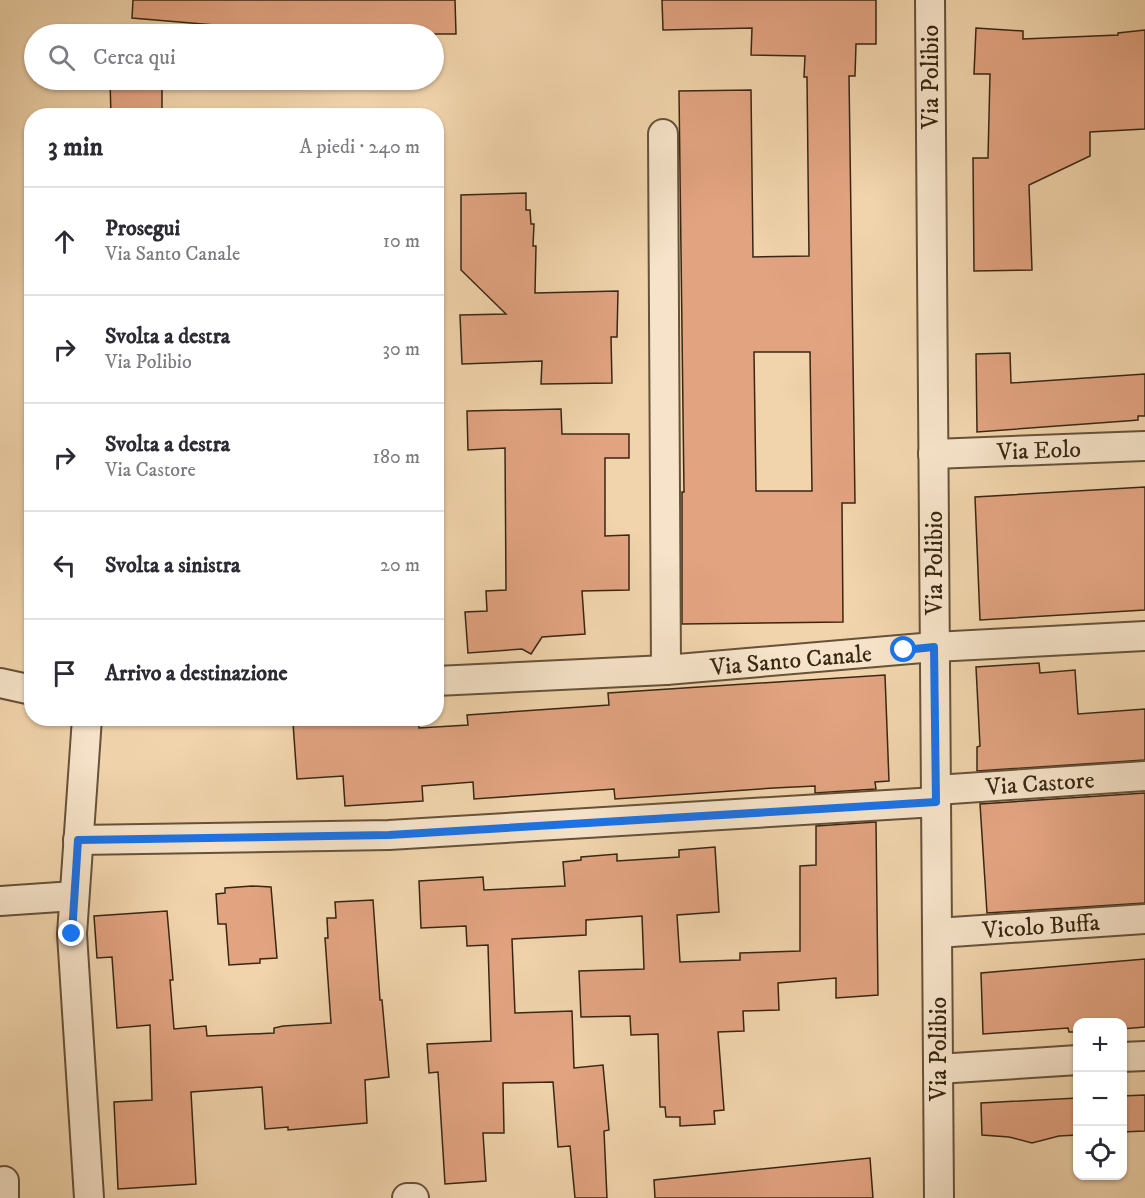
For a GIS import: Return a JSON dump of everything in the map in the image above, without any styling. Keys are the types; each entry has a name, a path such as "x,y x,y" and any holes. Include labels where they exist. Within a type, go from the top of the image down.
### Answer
{"street":[{"name":"Via Polibio","path":"930,0 939,1198"},
{"path":"663,134 666,670"},
{"name":"Via Eolo","path":"933,454 1145,446"},
{"name":"Via Santo Canale","path":"444,681 666,670 934,647 1145,636"},
{"path":"0,682 24,688"},
{"path":"86,726 72,934 88,1198"},
{"name":"Via Castore","path":"78,840 389,835 936,796 1145,776"},
{"path":"0,901 74,896"},
{"name":"Vicolo Buffa","path":"937,933 1145,919"},
{"path":"1127,1057 1145,1056"},
{"path":"938,1069 1073,1060"},
{"path":"407,1198 414,1198"}],"building":[{"path":"133,0 455,0 456,34 444,34 444,24 204,24 132,18"},
{"path":"662,0 876,0 876,44 856,44 855,76 849,76 855,503 842,503 843,622 682,624 682,492 684,492 679,91 751,90 753,257 809,256 807,77 804,77 805,56 751,55 752,28 663,30","holes":["754,352 810,352 812,491 756,491"]},
{"path":"976,28 1023,31 1023,39 1118,35 1118,33 1145,30 1145,129 1090,132 1090,156 1029,185 1032,270 974,271 973,158 988,158 990,74 974,74"},
{"path":"110,90 162,90 162,108 111,108"},
{"path":"526,193 526,210 530,210 531,224 534,224 533,246 536,246 535,293 618,291 617,337 611,337 612,383 541,384 542,361 462,364 460,315 506,314 461,270 461,195"},
{"path":"1010,353 1011,383 1145,374 1145,416 1138,416 1138,420 977,432 976,354"},
{"path":"561,409 562,434 629,434 629,458 605,458 605,536 629,535 629,590 582,591 585,634 542,637 531,654 522,649 468,653 465,612 487,611 486,591 506,590 505,448 468,450 467,411"},
{"path":"1145,487 1145,610 980,620 975,497"},
{"path":"1039,663 1040,673 1075,670 1078,714 1145,709 1145,760 977,771 977,747 980,746 976,667"},
{"path":"885,675 889,781 875,782 876,789 815,793 815,786 615,799 614,789 474,799 473,782 422,786 423,801 345,806 343,776 297,779 293,726 419,726 419,728 468,725 467,715 609,705 608,693"},
{"path":"1145,793 1145,903 987,913 980,804"},
{"path":"876,822 878,995 836,998 836,978 778,983 779,1010 743,1011 744,1031 718,1032 724,1110 714,1111 715,1124 680,1126 680,1117 666,1117 665,1107 660,1107 658,1034 631,1035 630,1016 581,1017 579,971 644,969 642,916 586,920 586,935 512,939 515,1013 572,1011 574,1068 603,1065 609,1130 604,1131 607,1198 575,1198 570,1146 558,1147 553,1082 503,1083 504,1133 483,1133 486,1181 445,1184 438,1072 429,1073 427,1044 491,1041 488,945 467,946 466,926 421,928 419,881 483,877 484,890 565,886 563,862 581,860 581,857 617,854 617,861 679,857 679,850 715,847 719,912 677,915 680,962 740,960 740,953 800,951 800,866 816,865 816,826"},
{"path":"271,887 277,958 260,959 260,963 229,965 226,924 218,924 216,894 225,893 225,888"},
{"path":"373,900 380,1000 382,1000 389,1077 365,1080 367,1123 288,1130 288,1127 265,1129 262,1087 191,1092 196,1184 118,1189 114,1102 152,1100 150,1025 117,1028 112,957 97,958 94,916 167,911 173,980 170,980 174,1029 206,1026 207,1036 274,1033 274,1028 283,1026 331,1023 325,938 328,938 327,918 336,918 335,902"},
{"path":"1145,959 1145,1027 1127,1029 1127,1018 1073,1018 1073,1032 1069,1032 1068,1028 983,1034 981,973"},
{"path":"1145,1095 1145,1131 1127,1132 1127,1096"},
{"path":"1073,1098 1073,1135 1059,1136 1032,1143 1009,1137 982,1135 981,1103"},
{"path":"870,1158 873,1198 655,1198 654,1180"}],"route":[{"path":"72,934 78,840 389,835 936,802 934,647 904,650"}]}
